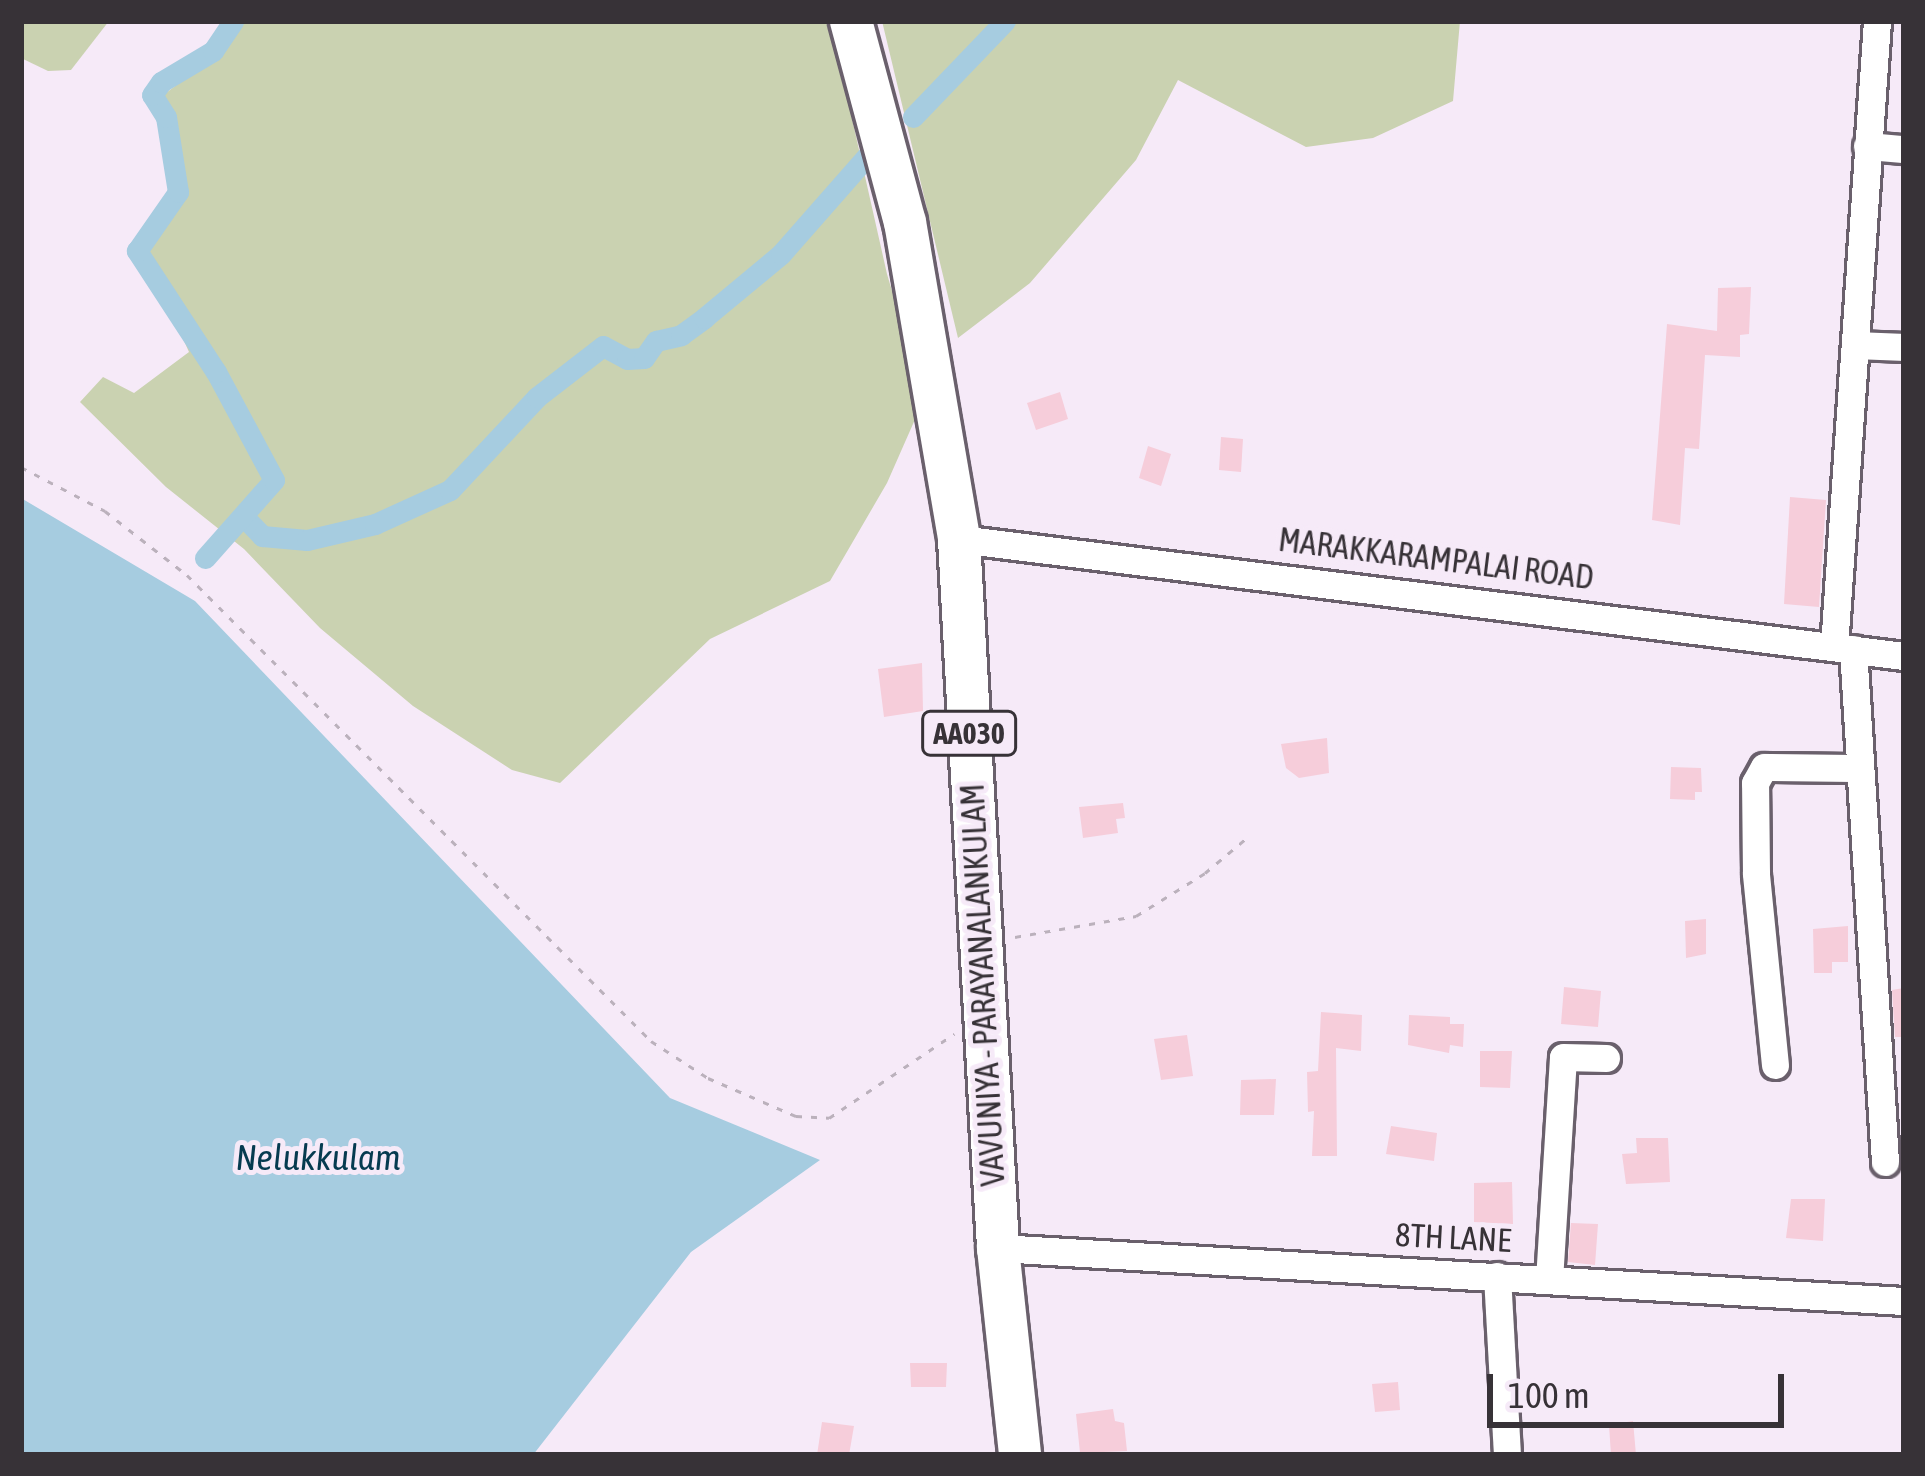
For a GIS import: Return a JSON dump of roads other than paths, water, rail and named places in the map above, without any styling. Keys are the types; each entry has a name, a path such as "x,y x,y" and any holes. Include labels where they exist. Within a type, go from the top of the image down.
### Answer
{"highway":[{"name":"VAVUNIYA - PARAYANALANKULAM","path":"851,21 905,222 959,539 998,1248 1020,1455"}],"street":[{"path":"1877,21 1856,345 1844,648 1860,768 1885,1162"},
{"path":"1867,146 1904,149"},
{"path":"1856,345 1904,347"},
{"name":"MARAKKARAMPALAI ROAD","path":"959,539 1904,656"},
{"path":"1775,1065 1756,873 1755,783 1764,767 1860,768"},
{"path":"1549,1280 1563,1057 1606,1058"},
{"name":"8TH LANE","path":"998,1248 1904,1301"},
{"path":"1497,1276 1507,1455"}],"water":[{"name":"Nelukkulam","path":"21,498 195,601 670,1098 820,1160 691,1252 533,1455 21,1455"}],"waterway":[{"path":"205,558 274,480 216,372 137,251 178,192 166,117 152,95 161,82 213,51 233,21"},
{"path":"913,117 1005,21"},
{"path":"243,516 262,536 307,540 375,524 450,490 537,397 603,346 627,359 644,358 656,341 681,335 704,318 781,254 867,156"}]}
